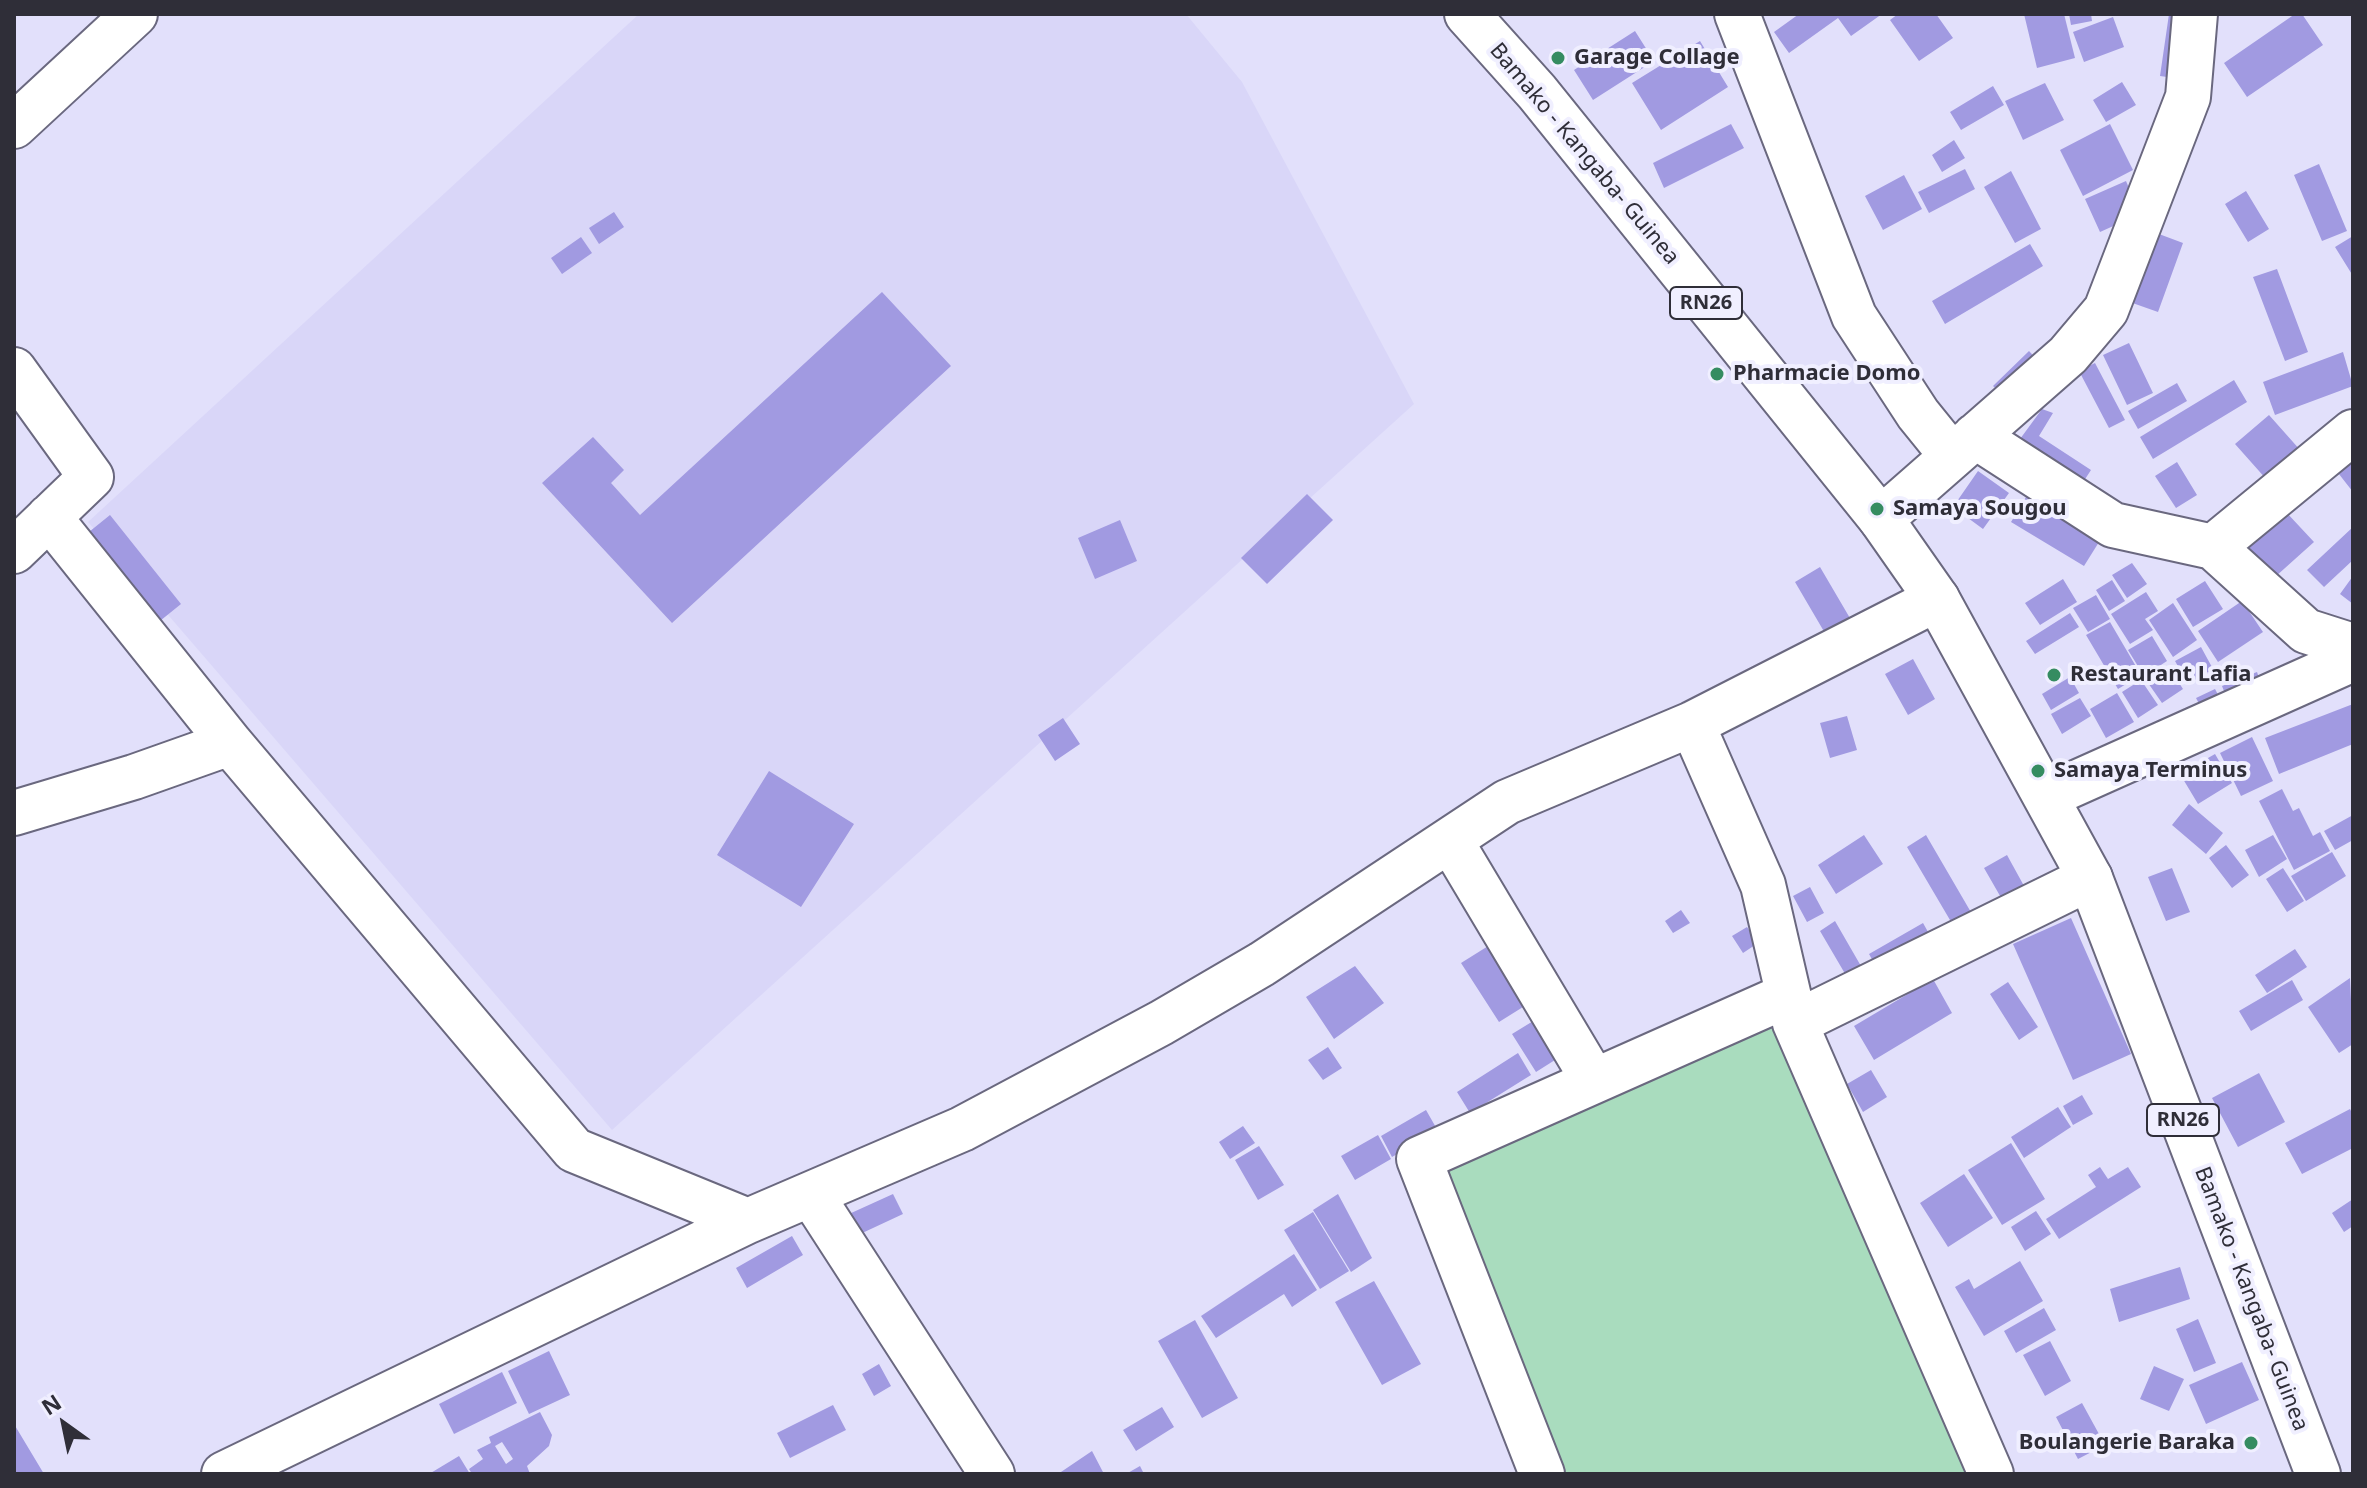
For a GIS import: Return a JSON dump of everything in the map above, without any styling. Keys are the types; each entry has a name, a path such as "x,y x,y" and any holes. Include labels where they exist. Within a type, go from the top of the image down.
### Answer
{"street":[{"path":"14,126 135,14"},
{"path":"1737,14 1854,316 1918,414 1963,446 2113,525 2213,547 2306,631 2353,646"},
{"path":"1881,519 2068,355 2106,310 2188,97 2195,14"},
{"name":"Bamako - Kangaba- Guinea","path":"1478,17 1881,519 1937,599"},
{"path":"14,370 91,477 14,551"},
{"path":"2213,547 2353,432"},
{"path":"49,517 230,743 574,1150 748,1221"},
{"path":"224,1474 748,1221 962,1129 1161,1023 1262,964 1507,802 1692,724 1937,599"},
{"name":"RN26","path":"1937,599 2040,784"},
{"path":"2040,784 2353,659"},
{"path":"1692,724 1763,885 1791,1009 1991,1474"},
{"path":"14,813 134,777 230,743"},
{"name":"Bamako - Kangaba- Guinea","path":"2040,784 2090,878 2318,1474"},
{"path":"1450,840 1594,1081"},
{"path":"1542,1474 1419,1159 1594,1081 1791,1009 2090,878"},
{"path":"812,1196 992,1474"}],"shaded area":[{"path":"639,14 1186,14 1242,82 1414,404 612,1130 88,522"}],"green space":[{"path":"1778,1014 1987,1474 1563,1474 1430,1162"}],"building":[{"path":"1799,14 1882,14 1851,36 1838,18 1789,53 1774,32"},
{"path":"1898,14 1936,14 1953,38 1919,61 1890,20"},
{"path":"2024,14 2064,14 2075,58 2037,68"},
{"path":"2069,14 2091,14 2092,21 2071,25"},
{"path":"2169,14 2191,14 2181,79 2160,76"},
{"path":"2295,14 2302,14 2323,45 2247,97 2224,63"},
{"path":"2113,17 2124,47 2084,62 2073,32"},
{"path":"1635,31 1654,61 1593,100 1574,70"},
{"path":"1700,41 1728,87 1661,130 1632,83"},
{"path":"2122,82 2136,105 2106,122 2093,100"},
{"path":"2045,83 2064,120 2023,140 2005,101"},
{"path":"1993,86 2004,105 1961,130 1950,112"},
{"path":"1731,124 1744,148 1664,188 1653,163"},
{"path":"2110,124 2133,170 2083,196 2060,150"},
{"path":"1954,140 1965,158 1942,172 1932,155"},
{"path":"2319,164 2347,231 2322,241 2294,175"},
{"path":"1965,169 1975,189 1929,213 1918,192"},
{"path":"2011,171 2041,229 2015,243 1984,187"},
{"path":"1904,175 1922,209 1883,230 1865,196"},
{"path":"2126,181 2140,214 2100,232 2085,199"},
{"path":"2246,191 2269,229 2248,242 2225,204"},
{"path":"614,212 624,227 599,244 589,228"},
{"path":"2151,231 2183,243 2158,312 2124,300"},
{"path":"2353,236 2353,276 2335,247"},
{"path":"581,237 592,253 562,274 551,258"},
{"path":"2030,244 2043,266 1945,324 1932,301"},
{"path":"2277,269 2308,352 2285,361 2253,277"},
{"path":"882,292 951,366 672,623 542,483 593,437 624,470 611,483 640,515"},
{"path":"2129,343 2153,393 2127,405 2103,355"},
{"path":"2029,351 2043,366 2008,400 1993,386"},
{"path":"2343,352 2353,386 2275,415 2263,382"},
{"path":"2095,363 2125,420 2109,428 2079,371"},
{"path":"2234,380 2247,402 2153,459 2140,437"},
{"path":"2177,383 2187,401 2138,429 2128,411"},
{"path":"2042,409 2053,413 2039,436 2091,470 2074,496 2012,450"},
{"path":"2269,415 2309,460 2275,489 2235,444"},
{"path":"2353,456 2353,492 2335,469"},
{"path":"2177,462 2197,495 2176,508 2155,476"},
{"path":"1978,471 2009,493 1983,529 1953,507"},
{"path":"1307,494 1333,520 1267,584 1241,558"},
{"path":"2026,497 2099,542 2084,566 2011,522"},
{"path":"2286,512 2314,542 2275,577 2248,547"},
{"path":"110,515 181,604 155,625 84,536"},
{"path":"1120,520 1137,561 1095,579 1078,538"},
{"path":"2353,527 2353,560 2324,587 2307,570"},
{"path":"2132,563 2147,584 2127,598 2112,575"},
{"path":"1820,567 1854,625 1829,640 1795,582"},
{"path":"2353,576 2353,604 2340,594"},
{"path":"2063,579 2077,602 2040,625 2025,603"},
{"path":"2112,580 2125,601 2109,611 2096,590"},
{"path":"2205,581 2223,609 2193,627 2176,599"},
{"path":"2146,592 2158,611 2145,619 2153,630 2130,644 2111,614"},
{"path":"2096,595 2110,619 2088,632 2073,608"},
{"path":"2242,601 2263,632 2218,662 2198,631"},
{"path":"2173,603 2197,640 2173,657 2149,620"},
{"path":"2070,613 2079,627 2035,654 2026,641"},
{"path":"2110,622 2141,675 2118,689 2086,635"},
{"path":"2152,636 2167,661 2144,676 2128,650"},
{"path":"2201,647 2213,669 2188,684 2175,661"},
{"path":"1913,659 1935,699 1908,715 1885,674"},
{"path":"2168,666 2183,689 2162,703 2146,680"},
{"path":"2257,672 2264,693 2230,706 2222,686"},
{"path":"2070,677 2079,693 2051,710 2042,694"},
{"path":"2141,680 2158,705 2138,718 2122,692"},
{"path":"2215,689 2225,708 2206,717 2196,698"},
{"path":"2117,693 2134,722 2106,738 2090,709"},
{"path":"2080,698 2091,716 2062,734 2051,714"},
{"path":"2353,704 2353,744 2279,774 2265,738"},
{"path":"1847,716 1857,750 1830,758 1820,723"},
{"path":"1063,718 1080,744 1055,761 1038,735"},
{"path":"2252,737 2273,781 2241,796 2220,753"},
{"path":"2215,754 2232,783 2198,804 2180,774"},
{"path":"769,771 854,824 801,907 717,855"},
{"path":"2282,789 2293,811 2299,808 2313,836 2320,832 2330,851 2294,870 2259,801"},
{"path":"2189,804 2223,833 2206,854 2172,825"},
{"path":"2353,815 2353,840 2335,850 2324,831"},
{"path":"1864,835 1883,864 1836,894 1818,865"},
{"path":"1926,835 1979,926 1960,937 1907,847"},
{"path":"2273,835 2287,859 2259,877 2245,850"},
{"path":"2226,845 2249,875 2232,888 2209,858"},
{"path":"2332,852 2346,876 2306,901 2291,876"},
{"path":"2007,855 2029,895 2007,908 1984,868"},
{"path":"2172,868 2190,912 2166,921 2148,877"},
{"path":"2283,868 2304,901 2287,912 2266,879"},
{"path":"1810,887 1824,913 1807,922 1793,896"},
{"path":"1681,910 1690,923 1673,933 1665,921"},
{"path":"2071,918 2131,1054 2073,1080 2013,944"},
{"path":"1835,921 1869,980 1854,989 1820,931"},
{"path":"1923,923 1936,946 1882,977 1869,954"},
{"path":"1747,927 1758,943 1743,953 1732,936"},
{"path":"1493,943 1531,1002 1499,1022 1461,963"},
{"path":"2295,949 2307,967 2267,993 2255,975"},
{"path":"1355,966 1384,1003 1334,1039 1306,997"},
{"path":"2350,978 2353,1044 2339,1053 2308,1007"},
{"path":"1933,979 1952,1013 1874,1060 1854,1026"},
{"path":"2292,980 2303,1000 2251,1031 2239,1011"},
{"path":"2008,982 2038,1027 2019,1040 1990,994"},
{"path":"1543,1015 1566,1053 1536,1072 1512,1034"},
{"path":"1328,1047 1342,1068 1323,1080 1308,1060"},
{"path":"1518,1053 1531,1075 1470,1113 1457,1092"},
{"path":"1871,1070 1887,1097 1863,1112 1847,1084"},
{"path":"2259,1073 2285,1122 2238,1147 2212,1098"},
{"path":"2082,1095 2093,1114 2073,1125 2063,1106"},
{"path":"2058,1107 2071,1127 2024,1158 2011,1137"},
{"path":"2350,1109 2353,1115 2353,1148 2302,1174 2285,1143"},
{"path":"1426,1110 1438,1131 1392,1157 1381,1136"},
{"path":"1243,1126 1255,1143 1230,1159 1219,1142"},
{"path":"1378,1135 1391,1159 1355,1180 1341,1156"},
{"path":"2011,1143 2045,1199 2002,1225 1968,1170"},
{"path":"1259,1146 1284,1185 1258,1200 1235,1160"},
{"path":"2100,1167 2108,1179 2128,1167 2141,1187 2059,1239 2046,1219 2096,1187 2088,1175"},
{"path":"1964,1174 1993,1218 1948,1247 1920,1203"},
{"path":"893,1194 903,1214 858,1235 849,1214"},
{"path":"1338,1194 1372,1258 1351,1272 1313,1210"},
{"path":"2353,1199 2353,1226 2344,1232 2332,1213"},
{"path":"2036,1211 2051,1234 2025,1251 2011,1227"},
{"path":"1313,1212 1349,1271 1320,1289 1284,1230"},
{"path":"792,1236 803,1255 747,1288 736,1268"},
{"path":"1294,1254 1317,1290 1292,1307 1284,1294 1216,1338 1201,1316"},
{"path":"2020,1261 2043,1301 1984,1336 1955,1287 1969,1279 1974,1289"},
{"path":"2180,1267 2190,1299 2119,1322 2110,1289"},
{"path":"1374,1281 1421,1364 1382,1385 1335,1302"},
{"path":"2044,1308 2056,1330 2016,1353 2004,1331"},
{"path":"2198,1319 2216,1363 2194,1372 2176,1329"},
{"path":"1195,1320 1238,1398 1202,1418 1158,1341"},
{"path":"2050,1341 2071,1381 2045,1396 2023,1355"},
{"path":"549,1351 570,1395 529,1414 508,1371"},
{"path":"2242,1362 2259,1400 2206,1424 2189,1385"},
{"path":"879,1364 891,1386 874,1396 862,1374"},
{"path":"2154,1366 2184,1379 2169,1411 2140,1399"},
{"path":"502,1372 517,1403 454,1434 439,1404"},
{"path":"2082,1403 2105,1445 2078,1459 2056,1417"},
{"path":"833,1405 846,1430 790,1458 777,1433"},
{"path":"1162,1407 1174,1427 1136,1451 1123,1430"},
{"path":"540,1412 552,1435 549,1446 527,1466 530,1474 472,1474 469,1469 483,1459 477,1450 491,1443 489,1437","holes":["502,1442 513,1459 506,1464 495,1446"]},
{"path":"14,1424 44,1474 14,1474"},
{"path":"1092,1451 1104,1474 1058,1474"},
{"path":"459,1456 470,1474 429,1474"},
{"path":"1140,1466 1144,1474 1126,1474"}],"place":[{"name":"Garage Collage","path":"1558,58"},
{"name":"Pharmacie Domo","path":"1717,374"},
{"name":"Samaya Sougou","path":"1877,509"},
{"name":"Restaurant Lafia","path":"2054,675"},
{"name":"Samaya Terminus","path":"2038,771"},
{"name":"Boulangerie Baraka","path":"2251,1443"}]}
